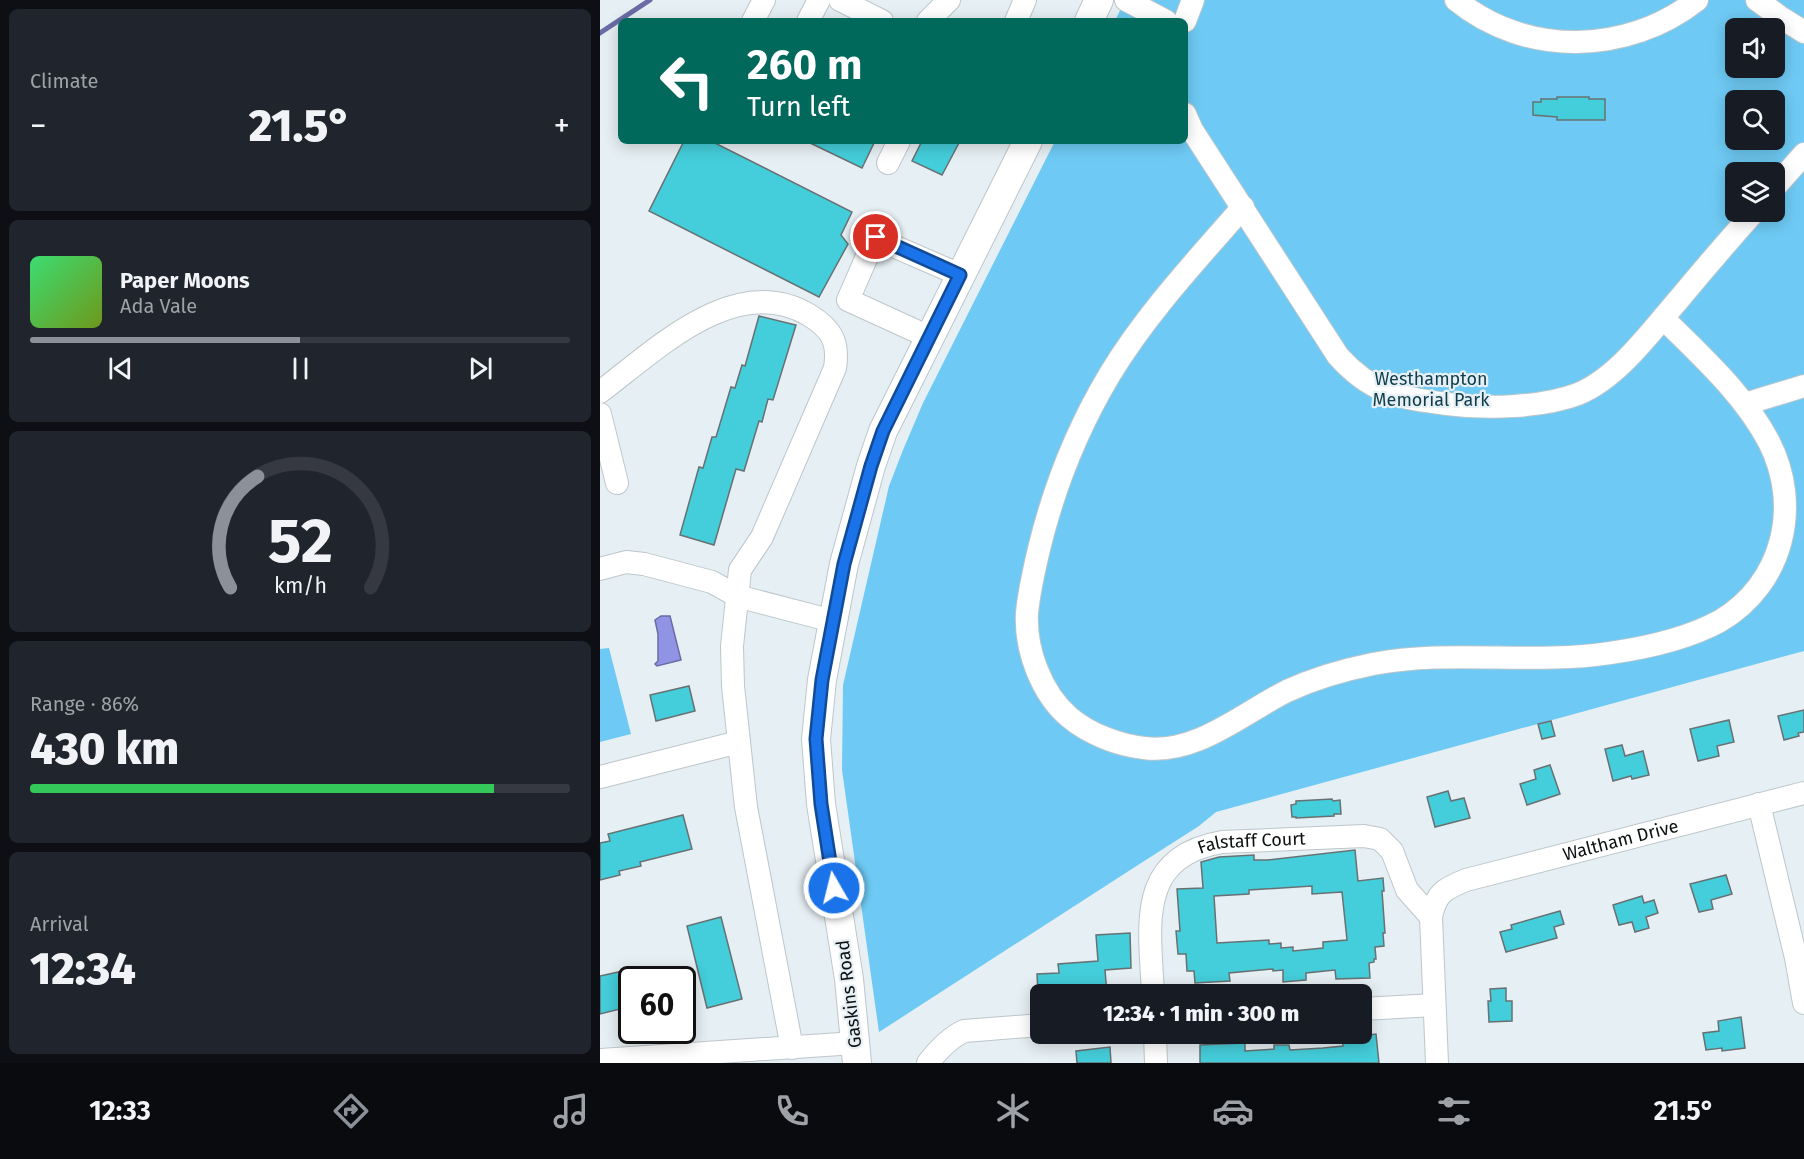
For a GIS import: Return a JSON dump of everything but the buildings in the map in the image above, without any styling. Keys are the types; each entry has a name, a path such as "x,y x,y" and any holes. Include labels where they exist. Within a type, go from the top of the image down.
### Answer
{"main road":[{"path":"1090,18 1099,0"},
{"name":"Gaskins Road","path":"856,1053 849,979 821,804 816,739 822,680 833,621 844,564 883,431 1026,144"}],"street":[{"path":"755,18 764,0"},
{"path":"810,18 819,0"},
{"path":"840,0 876,18"},
{"path":"931,18 949,0"},
{"path":"1017,18 1025,0"},
{"path":"1126,0 1160,18"},
{"path":"1186,18 1193,0"},
{"path":"1456,0 1497,26 1519,34 1565,43 1611,40 1634,34 1666,20 1697,0"},
{"path":"1757,0 1804,32"},
{"path":"1188,121 1338,356 1355,375 1381,390 1429,402 1478,407 1543,402 1573,395 1592,387 1610,375 1663,318 1745,222"},
{"path":"888,163 898,144"},
{"path":"1785,176 1804,154"},
{"path":"1243,207 1144,324 1109,376 1080,429 1068,457 1042,537 1032,579 1027,617 1031,652 1046,689 1069,717 1106,739 1146,748 1165,748 1186,744 1215,731 1290,690 1348,670 1402,659 1448,656 1569,657 1611,653 1676,638 1718,622 1747,602 1773,566 1795,500 1770,444 1745,405 1710,365 1663,318"},
{"path":"929,337 848,300 875,238 960,275"},
{"path":"600,392 685,328 718,310 760,302 780,304 796,308 827,328 834,339 837,355 835,368 762,537 740,570 732,646 733,686 746,807 792,1048"},
{"path":"1745,405 1804,386"},
{"path":"600,414 617,483"},
{"path":"600,569 626,562 644,564 712,582 737,596 833,621"},
{"path":"600,777 739,742"},
{"name":"Waltham Drive","path":"1431,917 1440,893 1466,880 1804,793"},
{"path":"1759,804 1796,958 1804,1003"},
{"name":"Falstaff Court","path":"1152,984 1150,935 1154,893 1170,866 1184,854 1201,845 1222,842 1364,836 1380,839 1392,851 1407,890 1431,917"},
{"path":"1431,917 1437,1063"},
{"path":"1372,1008 1434,1005"},
{"path":"928,1063 956,1035 964,1031 1030,1026"},
{"path":"1155,1044 1156,1063"},
{"path":"600,1060 792,1048 856,1053"}],"green space":[{"name":"Westhampton Memorial Park","path":"1125,0 1804,0 1804,651 1216,812 1199,826 879,1032 842,770 843,685 889,486 923,403 1053,144 1188,144 1188,18 1116,18"},
{"path":"609,648 631,734 600,742 600,649"}],"shaded area":[{"path":"661,616 670,616 681,660 657,666 655,664 658,661 658,634 655,620"}],"waterway":[{"path":"623,18 650,0"},
{"path":"600,33 618,21"}],"route":[{"path":"834,888 821,804 816,739 822,680 844,564 883,431 960,275 876,237"}]}
